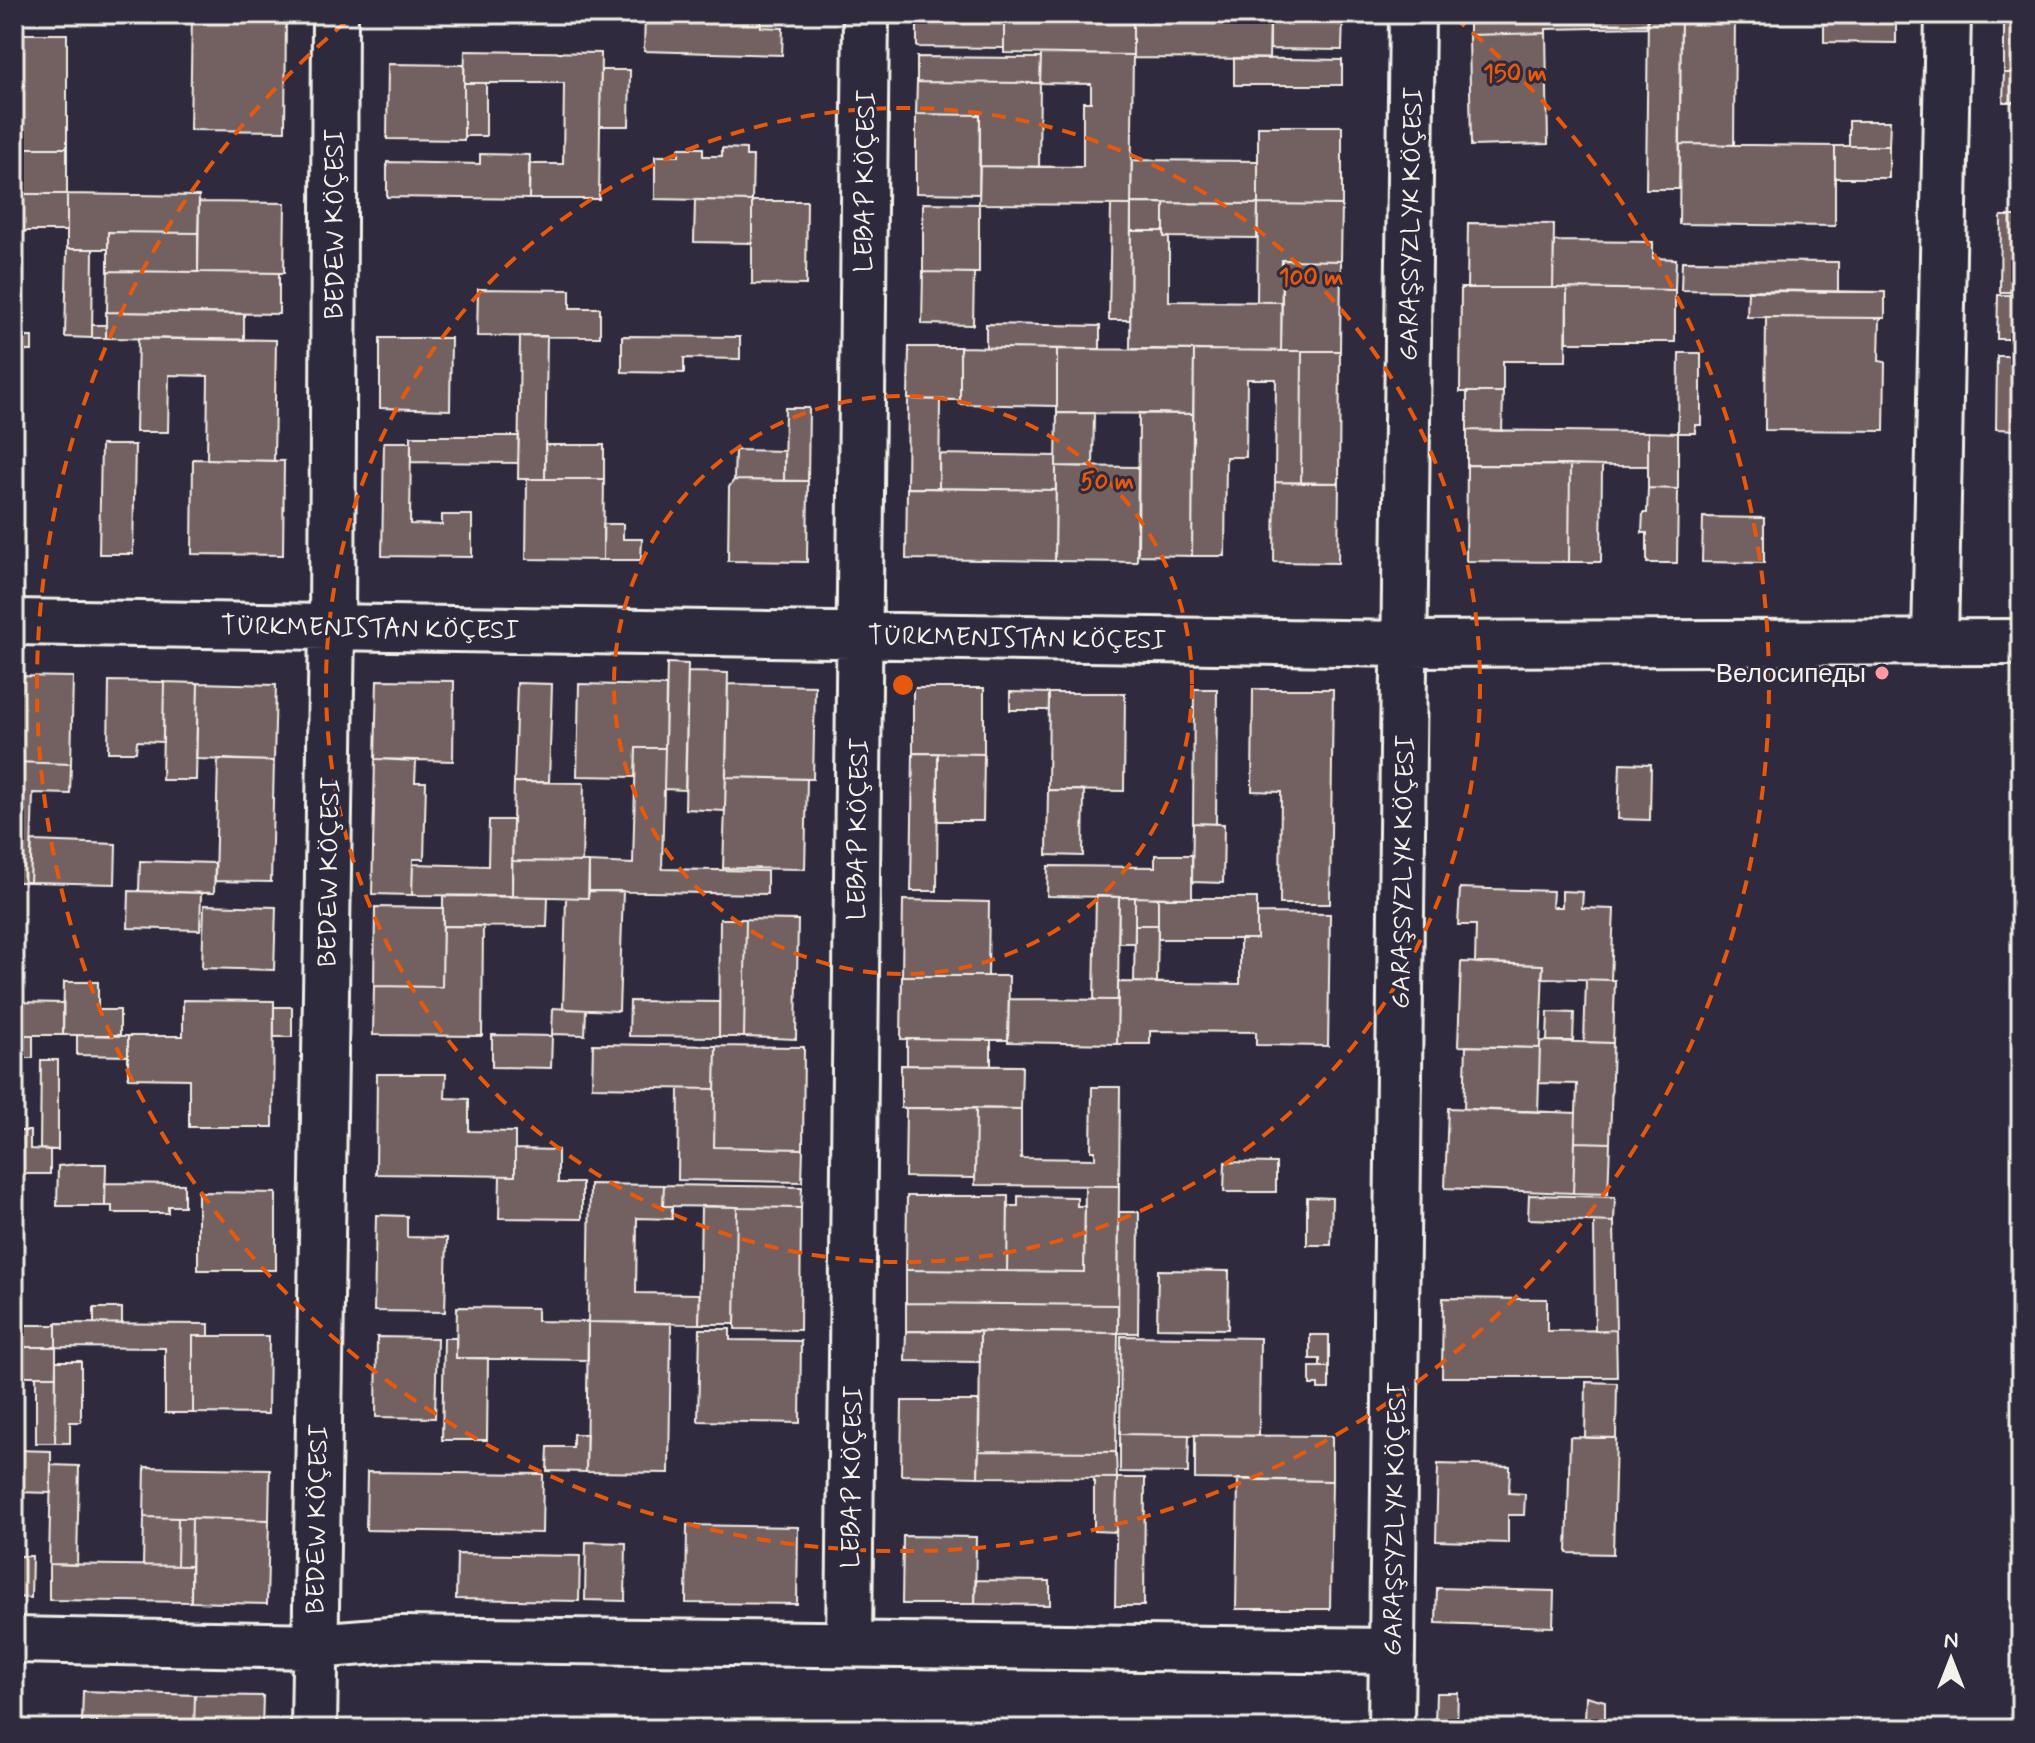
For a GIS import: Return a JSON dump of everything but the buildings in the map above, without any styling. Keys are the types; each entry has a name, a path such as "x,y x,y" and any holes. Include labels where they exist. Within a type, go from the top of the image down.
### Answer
{"street":[{"name":"BEDEW KÖÇESI","path":"314,1729 332,626 335,14"},
{"name":"LEBAP KÖÇESI","path":"849,1644 866,14"},
{"name":"GARAŞSYZLYK KÖÇESI","path":"1391,1729 1412,14"},
{"path":"1935,641 1948,14"},
{"name":"TÜRKMENISTAN KÖÇESI","path":"14,622 1405,644 2021,642"},
{"path":"14,1640 314,1646 402,1639 1392,1651"}],"place":[{"name":"Велосипеды","path":"1882,673"}]}
